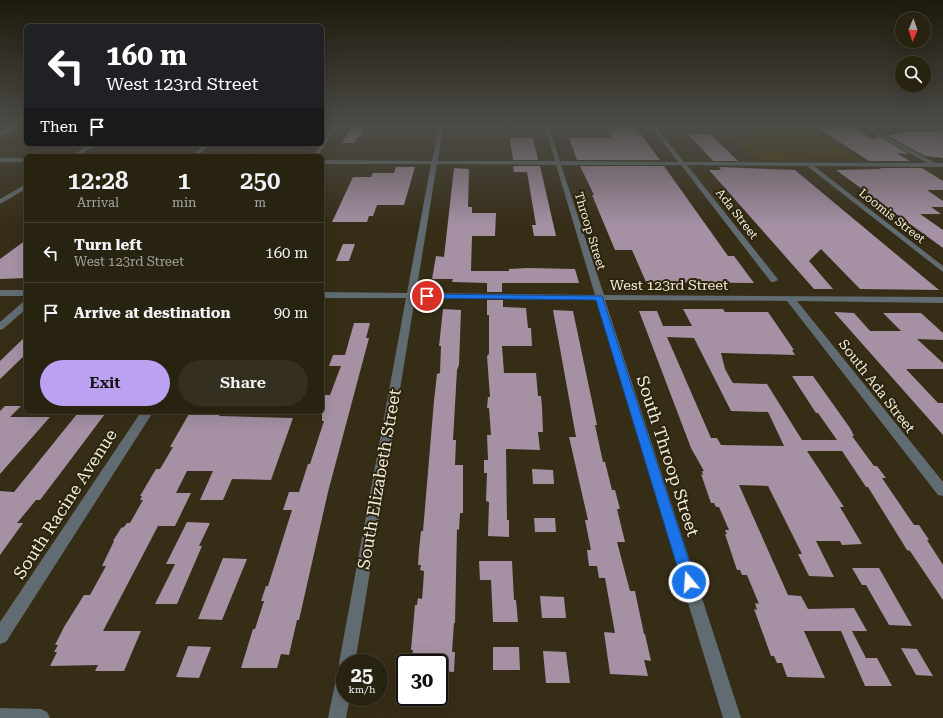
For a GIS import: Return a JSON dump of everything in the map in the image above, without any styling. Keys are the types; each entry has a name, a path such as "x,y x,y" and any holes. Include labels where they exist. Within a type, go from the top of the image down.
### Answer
{"street":[{"name":"South Elizabeth Street","path":"349,654 412,296 435,159"},
{"name":"Throop Street","path":"557,159 599,297"},
{"name":"Ada Street","path":"679,159 774,280"},
{"path":"922,159 943,170"},
{"path":"0,160 24,160"},
{"path":"324,162 943,165"},
{"name":"Loomis Street","path":"808,164 943,270"},
{"path":"0,202 24,187"},
{"path":"0,293 24,293"},
{"name":"West 123rd Street","path":"324,295 943,300"},
{"name":"South Throop Street","path":"599,297 732,718"},
{"name":"South Ada Street","path":"790,299 943,491"},
{"path":"0,327 24,306"},
{"name":"South Racine Avenue","path":"0,636 146,414"},
{"path":"337,718 339,706"},
{"path":"0,717 41,718"}],"shaded area":[{"path":"757,159 860,159 759,160"}],"building":[{"path":"513,159 538,159 538,160 513,160"},
{"path":"576,159 659,159 660,160 577,160"},
{"path":"711,159 735,159 738,161 713,161"},
{"path":"865,159 906,159 910,161 869,161"},
{"path":"513,166 540,166 556,236 534,236 532,225 536,225 527,172 514,172"},
{"path":"580,166 664,166 728,256 734,256 754,283 646,282 632,250 615,250 592,195 594,195"},
{"path":"396,167 415,167 404,205 377,205 373,216 369,216 367,222 332,222 353,177 371,177 373,173 394,173"},
{"path":"719,167 795,170 939,290 860,289 821,249 809,261 833,289 814,289 709,170 721,170"},
{"path":"454,168 469,169 468,207 472,207 472,213 496,213 495,236 472,236 471,271 509,271 509,269 528,268 575,269 579,283 502,283 502,292 487,292 487,283 452,282 453,279 432,279 436,256 444,257"},
{"path":"879,168 922,168 943,181 943,190 927,190 943,201 943,207 931,207 941,214 920,214 943,230 943,248 836,170 882,169"},
{"path":"24,241 24,278 0,279 0,259"},
{"path":"343,244 355,244 349,261 336,261"},
{"path":"487,300 503,300 503,307 526,308 528,328 531,328 532,346 502,346 504,373 536,373 538,396 541,396 543,432 538,432 540,450 506,449 507,520 509,520 509,537 488,536 489,502 486,501 487,473 484,473 484,460 488,460 487,435 491,435 489,408 487,408 488,397 490,397 487,356 489,354 489,315 487,315"},
{"path":"443,309 461,310 459,365 457,370 453,440 456,440 455,465 463,465 463,513 460,513 459,530 457,529 455,623 452,652 455,652 454,672 448,672 448,654 412,654 413,650 411,650 415,605 417,605 418,598 422,599 424,571 420,570 421,565 418,565 419,550 421,531 423,531 437,374 440,373 441,346 439,346"},
{"path":"683,309 723,309 725,312 768,312 794,350 792,350 795,355 721,353 725,369 733,383 767,384 802,440 837,440 818,413 816,413 792,376 813,376 850,428 854,436 852,436 874,466 877,466 886,478 882,478 914,525 919,525 943,565 943,600 910,551 907,550 868,487 866,487 842,451 807,451 844,507 840,507 862,544 842,545 840,541 816,541 834,577 809,576 798,554 802,554 768,486 739,485 788,595 801,596 808,609 854,608 867,631 852,631 866,658 877,658 892,686 865,686 841,631 804,631 825,678 787,677 782,663 777,663 774,656 771,656 754,609 757,610 755,603 759,604 747,575 742,575 740,570 737,570 725,534 727,534 725,530 729,530 719,507 716,507 714,503 711,503 701,474 703,475 702,471 704,471 691,448 639,311 657,311 663,326 692,326","holes":["667,337 694,338 731,411 768,412 784,446 721,445 717,438 711,438"]},
{"path":"553,310 573,311 597,425 595,425 603,462 605,462 612,490 615,490 620,509 617,509 625,542 617,542 630,591 635,591 645,634 651,661 644,660 648,676 610,674 604,632 615,633 605,578 599,578 597,566 589,566 587,550 591,550 585,520 588,520 569,437 576,437"},
{"path":"834,312 854,313 870,331 901,331 883,313 921,313 943,333 943,340 917,339 943,363 943,369 906,369 938,403 943,403 943,435"},
{"path":"354,323 370,323 366,338 369,338 328,492 299,620 297,620 289,655 281,654 277,668 241,668 253,629 255,629 264,601 261,601 266,586 268,586 292,510 283,510 289,492 299,492 324,421 322,421 322,414 324,414 324,395 330,395 341,366 329,366 333,355 345,355"},
{"path":"24,338 24,356 0,379 0,361"},
{"path":"5,406 21,406 10,417 50,417 0,474 0,411"},
{"path":"77,414 105,414 40,500 36,500 17,523 23,523 0,555 0,491 14,492"},
{"path":"189,414 293,418 271,480 232,479 223,500 200,500 213,471 187,471 176,493 191,493 175,526 158,526 103,631 141,631 124,671 95,671 98,665 50,666 57,652 54,652 58,645 55,645 64,627 84,595 90,595 106,566 102,566 113,541 121,528 127,523 130,523 143,500 140,500 142,496 140,496 156,469 160,469 173,447 170,447"},
{"path":"532,469 553,470 554,484 533,484"},
{"path":"534,518 555,518 556,532 535,532"},
{"path":"187,522 210,523 199,546 202,546 177,604 155,604 175,564 166,564"},
{"path":"223,558 247,559 222,620 198,619"},
{"path":"479,561 512,561 514,600 516,600 518,622 493,622 491,580 480,580"},
{"path":"852,568 879,568 912,626 889,625 866,585 862,585"},
{"path":"540,596 564,597 566,618 542,618"},
{"path":"188,646 211,647 199,678 176,677"},
{"path":"493,647 519,647 520,670 493,670"},
{"path":"901,648 917,649 933,676 916,675"},
{"path":"543,651 566,652 570,683 546,683"}],"route":[{"path":"427,296 599,297 689,582"}]}
